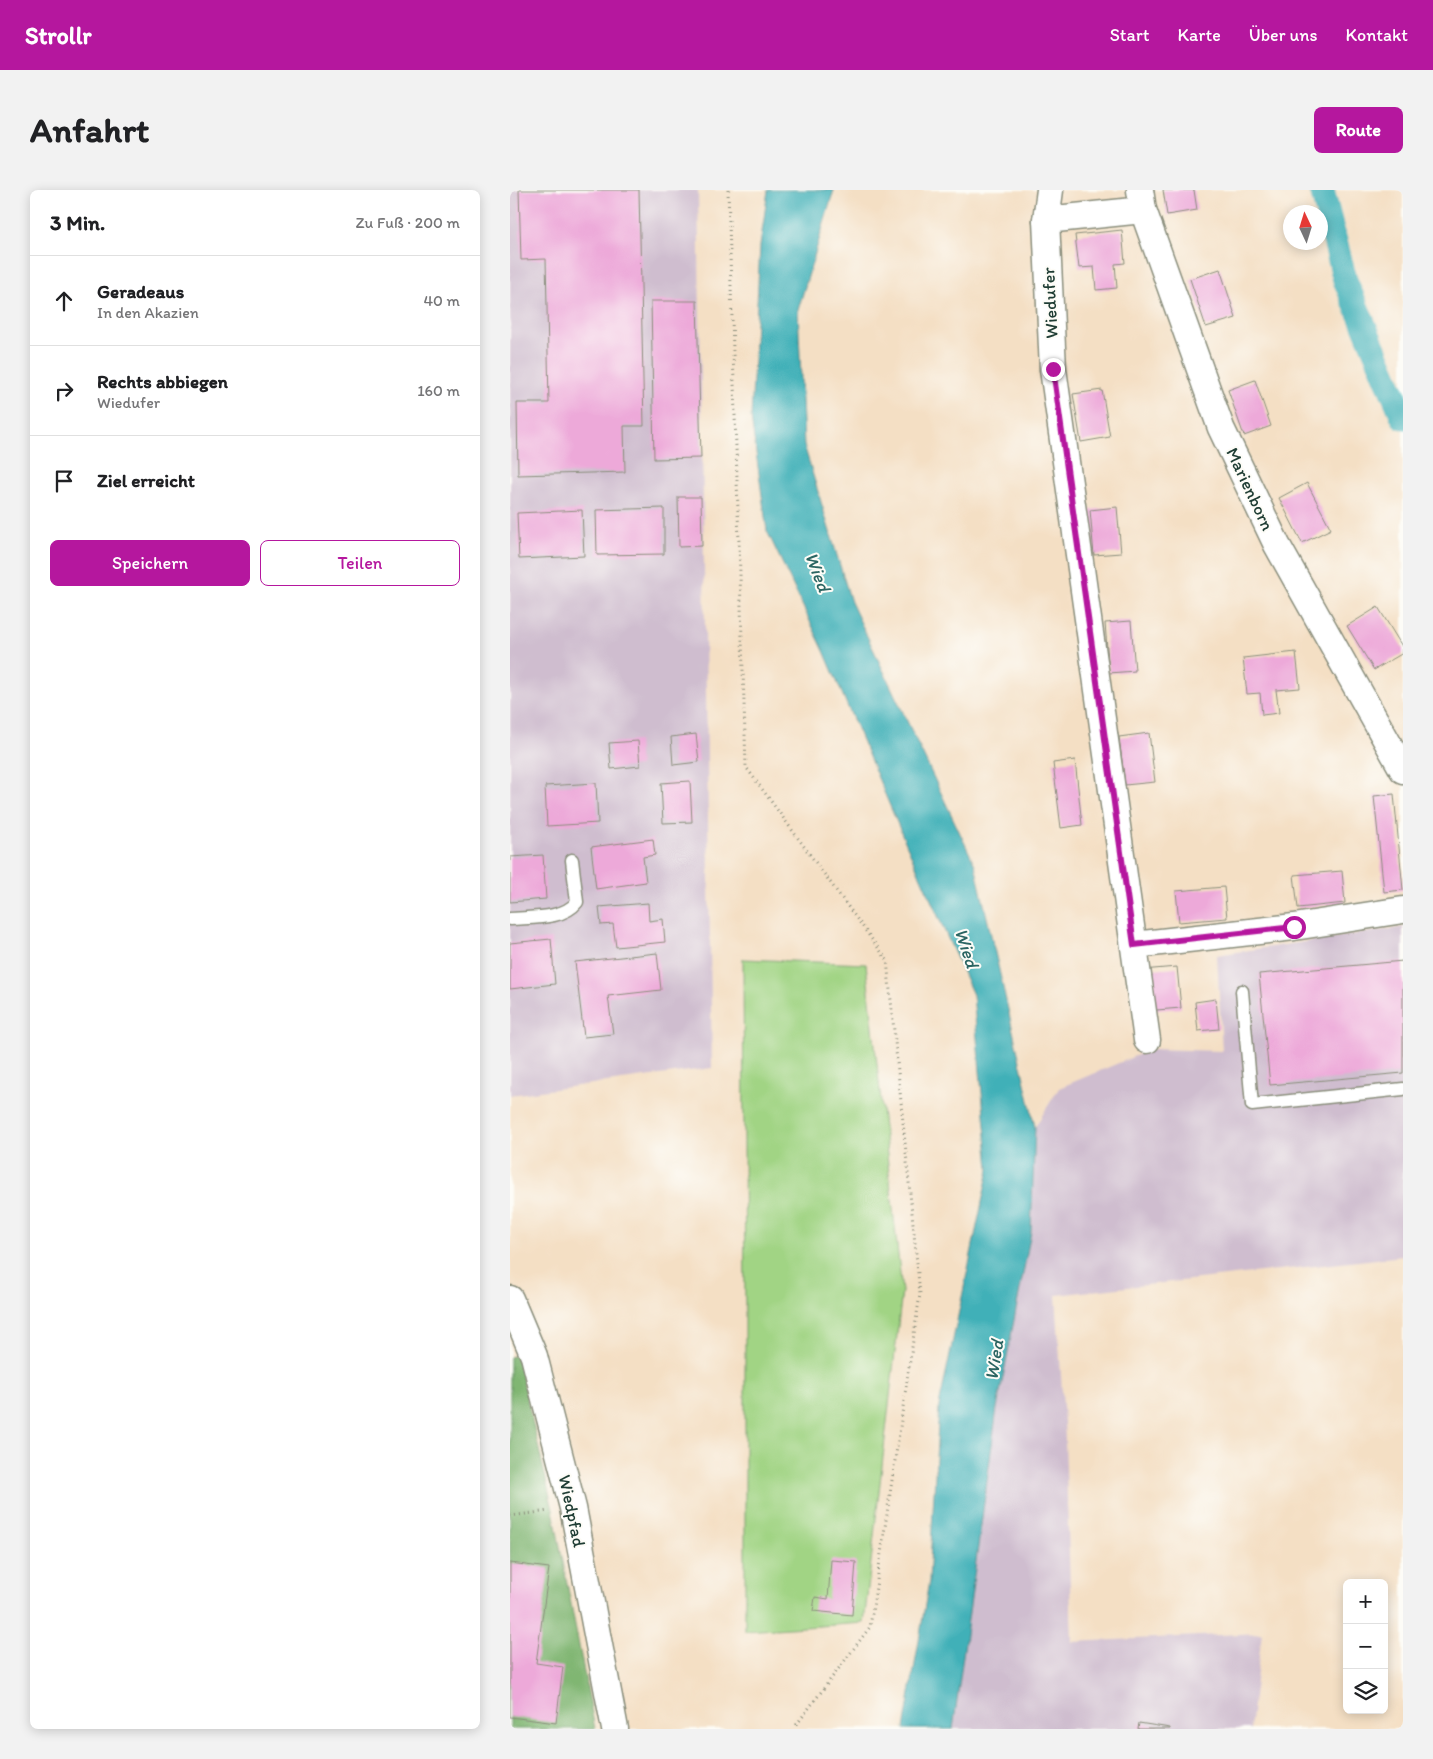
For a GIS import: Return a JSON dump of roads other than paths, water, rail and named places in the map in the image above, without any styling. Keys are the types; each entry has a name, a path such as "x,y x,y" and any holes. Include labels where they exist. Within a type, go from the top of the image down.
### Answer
{"street":[{"name":"Wiedufer","path":"1050,190 1046,220 1053,369 1148,1040"},
{"path":"1046,220 1142,200"},
{"name":"Marienborn","path":"1142,200 1221,428 1276,545 1403,770"},
{"path":"1134,945 1294,927 1403,910"},
{"name":"Wiedpfad","path":"510,1299 534,1356 573,1508 615,1729"}],"lane":[{"path":"510,919 559,914 572,909 577,902 572,860"},
{"path":"1242,991 1252,1105 1403,1089"}],"water":[{"name":"Wied","path":"768,190 834,190 798,310 804,445 851,602 975,865 1035,1127 1031,1232 997,1408 953,1729 904,1729 929,1581 939,1406 989,1169 973,995 824,651 767,531 751,417 760,246"}],"waterway":[{"path":"1322,190 1345,280 1403,417"}]}
